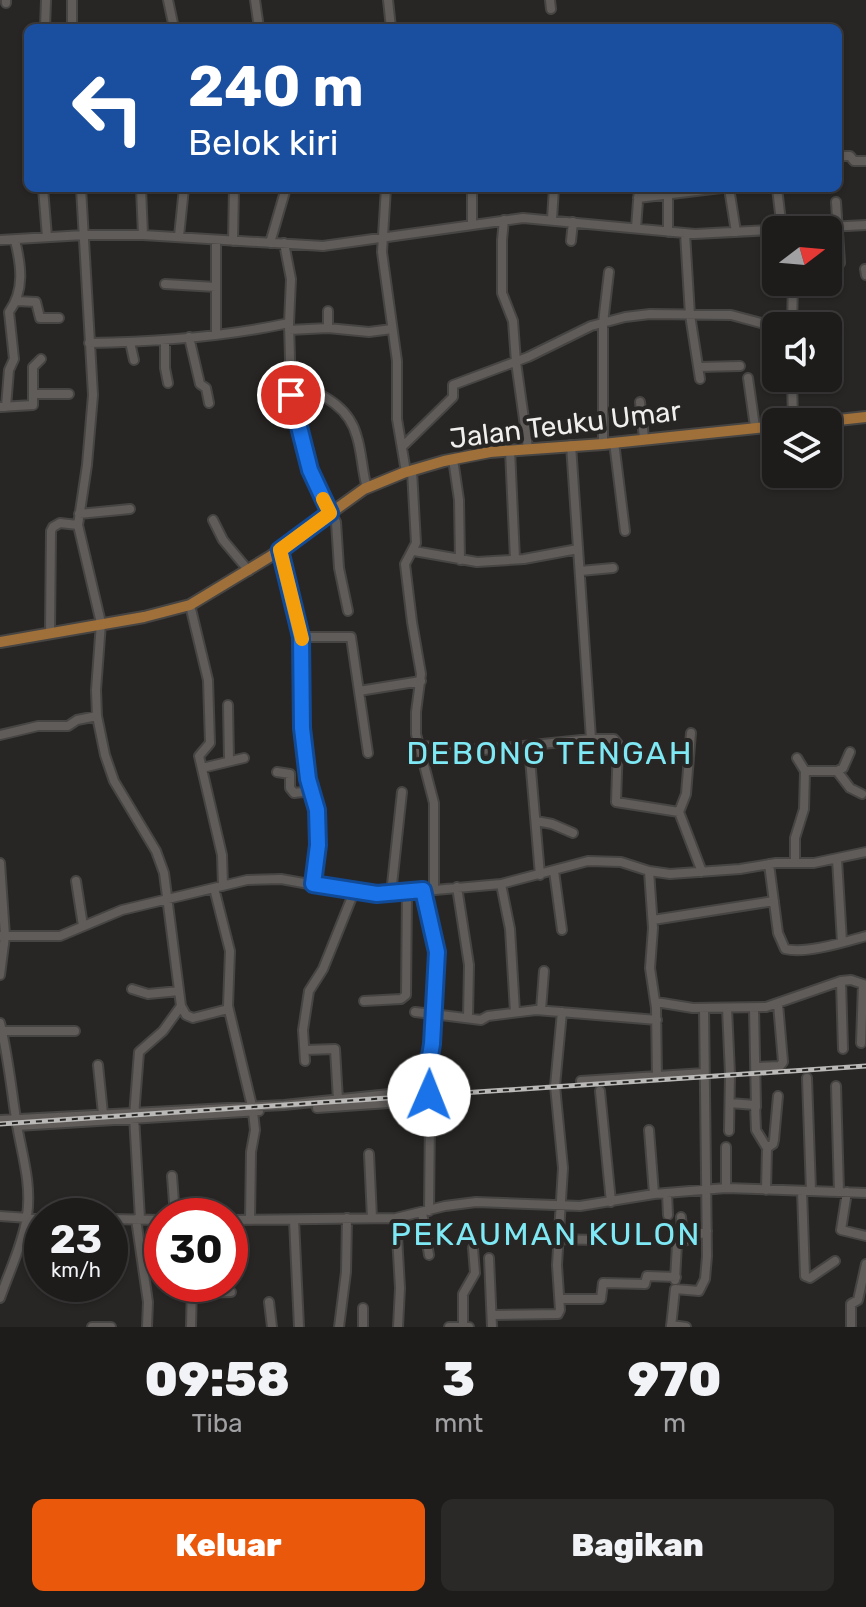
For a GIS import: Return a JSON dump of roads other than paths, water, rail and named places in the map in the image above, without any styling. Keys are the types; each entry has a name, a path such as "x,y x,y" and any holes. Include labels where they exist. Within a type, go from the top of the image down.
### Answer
{"main road":[{"path":"842,420 866,417"},
{"name":"Jalan Teuku Umar","path":"0,642 154,615 190,605 249,571 367,488 409,471 453,459 510,450 762,427"}],"street":[{"path":"45,24 46,0"},
{"path":"72,0 72,24"},
{"path":"168,0 173,24"},
{"path":"255,0 258,24"},
{"path":"388,0 391,24"},
{"path":"842,156 850,156 854,161 866,161"},
{"path":"43,192 47,237"},
{"path":"81,192 93,409 78,525 101,623 97,716 114,781 156,851 169,901 181,1006 186,1015 193,1018 228,1009"},
{"path":"141,192 143,235"},
{"path":"179,236 184,192"},
{"path":"233,241 234,192"},
{"path":"270,243 285,192"},
{"path":"386,192 382,252 398,375 397,419 417,524 414,551 405,564 421,681 416,734 434,803 434,889"},
{"path":"472,192 472,223"},
{"path":"552,219 554,192"},
{"path":"636,228 639,192"},
{"path":"638,198 678,192"},
{"path":"730,192 736,232"},
{"path":"777,192 780,216"},
{"path":"668,193 668,232"},
{"path":"836,202 837,216"},
{"path":"0,240 143,235 331,245 472,223 552,219 685,233 762,230"},
{"path":"504,220 501,288 503,300 512,312 528,448"},
{"path":"571,241 573,222"},
{"path":"842,226 866,225"},
{"path":"685,233 690,315 700,379"},
{"path":"15,240 21,267 17,301 9,312 14,359 9,370 3,407 33,405 33,367 41,359"},
{"path":"216,241 216,335"},
{"path":"284,243 291,279 290,384 296,419 310,470 337,527 339,568 348,611"},
{"path":"865,269 866,275"},
{"path":"609,272 603,323 609,443 625,531"},
{"path":"165,284 216,287"},
{"path":"17,301 36,302 40,318 44,320 59,318"},
{"path":"328,311 328,328"},
{"path":"403,446 453,397 453,385 516,362 603,323 650,314 740,316 762,323"},
{"path":"89,343 165,342 289,327 369,332 392,329"},
{"path":"189,337 200,384 206,388 209,403"},
{"path":"130,342 134,360"},
{"path":"165,342 168,383"},
{"path":"699,367 740,366"},
{"path":"748,378 755,427"},
{"path":"290,384 313,390 347,415 358,439 367,488"},
{"path":"33,394 69,394"},
{"path":"640,402 644,438"},
{"path":"571,445 591,739"},
{"path":"510,450 515,559"},
{"path":"453,459 459,500 460,560"},
{"path":"79,514 130,509"},
{"path":"213,520 223,540 249,571"},
{"path":"50,632 51,531 60,523 78,525"},
{"path":"414,551 460,560 515,559 578,549"},
{"path":"280,550 301,637 302,728 308,779 317,810 318,845 313,884"},
{"path":"580,571 613,568"},
{"path":"190,605 211,674 210,743 199,753 222,855 218,887 230,951 228,1009 255,1130 251,1152 250,1220 396,1218 460,1203 561,1206 726,1188 866,1193"},
{"path":"301,637 351,637 368,753"},
{"path":"359,691 421,681"},
{"path":"228,705 229,760"},
{"path":"0,735 38,726 68,726 77,720 97,716"},
{"path":"691,733 686,794 679,812 702,872"},
{"path":"420,746 460,750 614,739 618,744 617,803 679,812"},
{"path":"529,747 540,875"},
{"path":"805,771 837,771 843,768 850,752"},
{"path":"202,768 244,758"},
{"path":"795,863 795,838 804,809 805,771 797,758"},
{"path":"837,771 850,788 862,794"},
{"path":"277,772 290,774 290,788 294,793 312,791"},
{"path":"391,894 402,792"},
{"path":"536,821 573,833"},
{"path":"2,936 60,936 122,910 247,880 273,878 354,892 391,894 501,884 588,861 621,862 649,871 702,872 769,864 814,863 866,852"},
{"path":"837,859 842,942"},
{"path":"0,863 0,975"},
{"path":"769,864 778,933 785,949 792,951 866,936"},
{"path":"554,871 562,930"},
{"path":"649,871 653,920 650,968 656,1002 657,1076"},
{"path":"76,881 83,926"},
{"path":"501,884 510,929 515,1012"},
{"path":"457,887 469,965 468,1018"},
{"path":"423,890 436,942 427,1074 426,1211 429,1255"},
{"path":"305,1061 303,1030 309,991 323,969 354,892"},
{"path":"364,1001 401,999 406,995 407,892"},
{"path":"653,920 774,901"},
{"path":"541,1010 544,971"},
{"path":"656,1002 704,1008 754,1008 778,1004 851,980 864,984 861,1043"},
{"path":"841,981 843,1049"},
{"path":"132,989 148,994 179,991"},
{"path":"756,1067 780,1066 783,1062 778,1004"},
{"path":"147,1327 148,1302 138,1219 134,1116 139,1052 163,1031 181,1006"},
{"path":"675,1289 701,1289 705,1279 704,1008"},
{"path":"727,1008 729,1131"},
{"path":"754,1008 756,1130 767,1148 766,1190"},
{"path":"415,1012 481,1020 488,1016 541,1010 657,1020"},
{"path":"493,1315 558,1314 561,1299 557,1265 563,1168 555,1086 562,1012"},
{"path":"28,1198 10,1064 1,1027 75,1031"},
{"path":"305,1050 335,1049 338,1100"},
{"path":"98,1065 103,1114"},
{"path":"581,1081 704,1073"},
{"path":"807,1078 805,1276 810,1278 835,1261"},
{"path":"836,1086 843,1192 841,1230 866,1236"},
{"path":"252,1109 428,1090"},
{"path":"600,1091 611,1202"},
{"path":"767,1148 774,1140 778,1096"},
{"path":"730,1103 749,1103 756,1108"},
{"path":"0,1120 16,1122 366,1104 429,1104"},
{"path":"16,1122 103,1114 134,1116"},
{"path":"649,1130 654,1194"},
{"path":"726,1147 726,1188"},
{"path":"369,1154 372,1218"},
{"path":"172,1176 174,1198"},
{"path":"667,1193 668,1215"},
{"path":"0,1216 24,1220"},
{"path":"681,1217 683,1240"},
{"path":"339,1327 347,1218"},
{"path":"396,1218 400,1288 398,1327"},
{"path":"128,1219 144,1219"},
{"path":"294,1220 299,1327"},
{"path":"0,1298 24,1229"},
{"path":"686,1327 671,1326 676,1246 707,1231"},
{"path":"558,1239 594,1240"},
{"path":"463,1326 463,1294 474,1276 473,1248"},
{"path":"475,1267 490,1262 492,1327"},
{"path":"851,1327 851,1304 858,1300 866,1264"},
{"path":"561,1299 601,1299 604,1283 645,1284 647,1276 676,1277"},
{"path":"191,1327 192,1302"},
{"path":"269,1302 272,1327"},
{"path":"363,1308 363,1327"},
{"path":"92,1327 111,1327"},
{"path":"449,1327 469,1327"}],"railway":[{"path":"0,1124 866,1066"}],"district":[{"name":"DEBONG TENGAH","path":"550,753"},
{"name":"PEKAUMAN KULON","path":"546,1234"}]}
